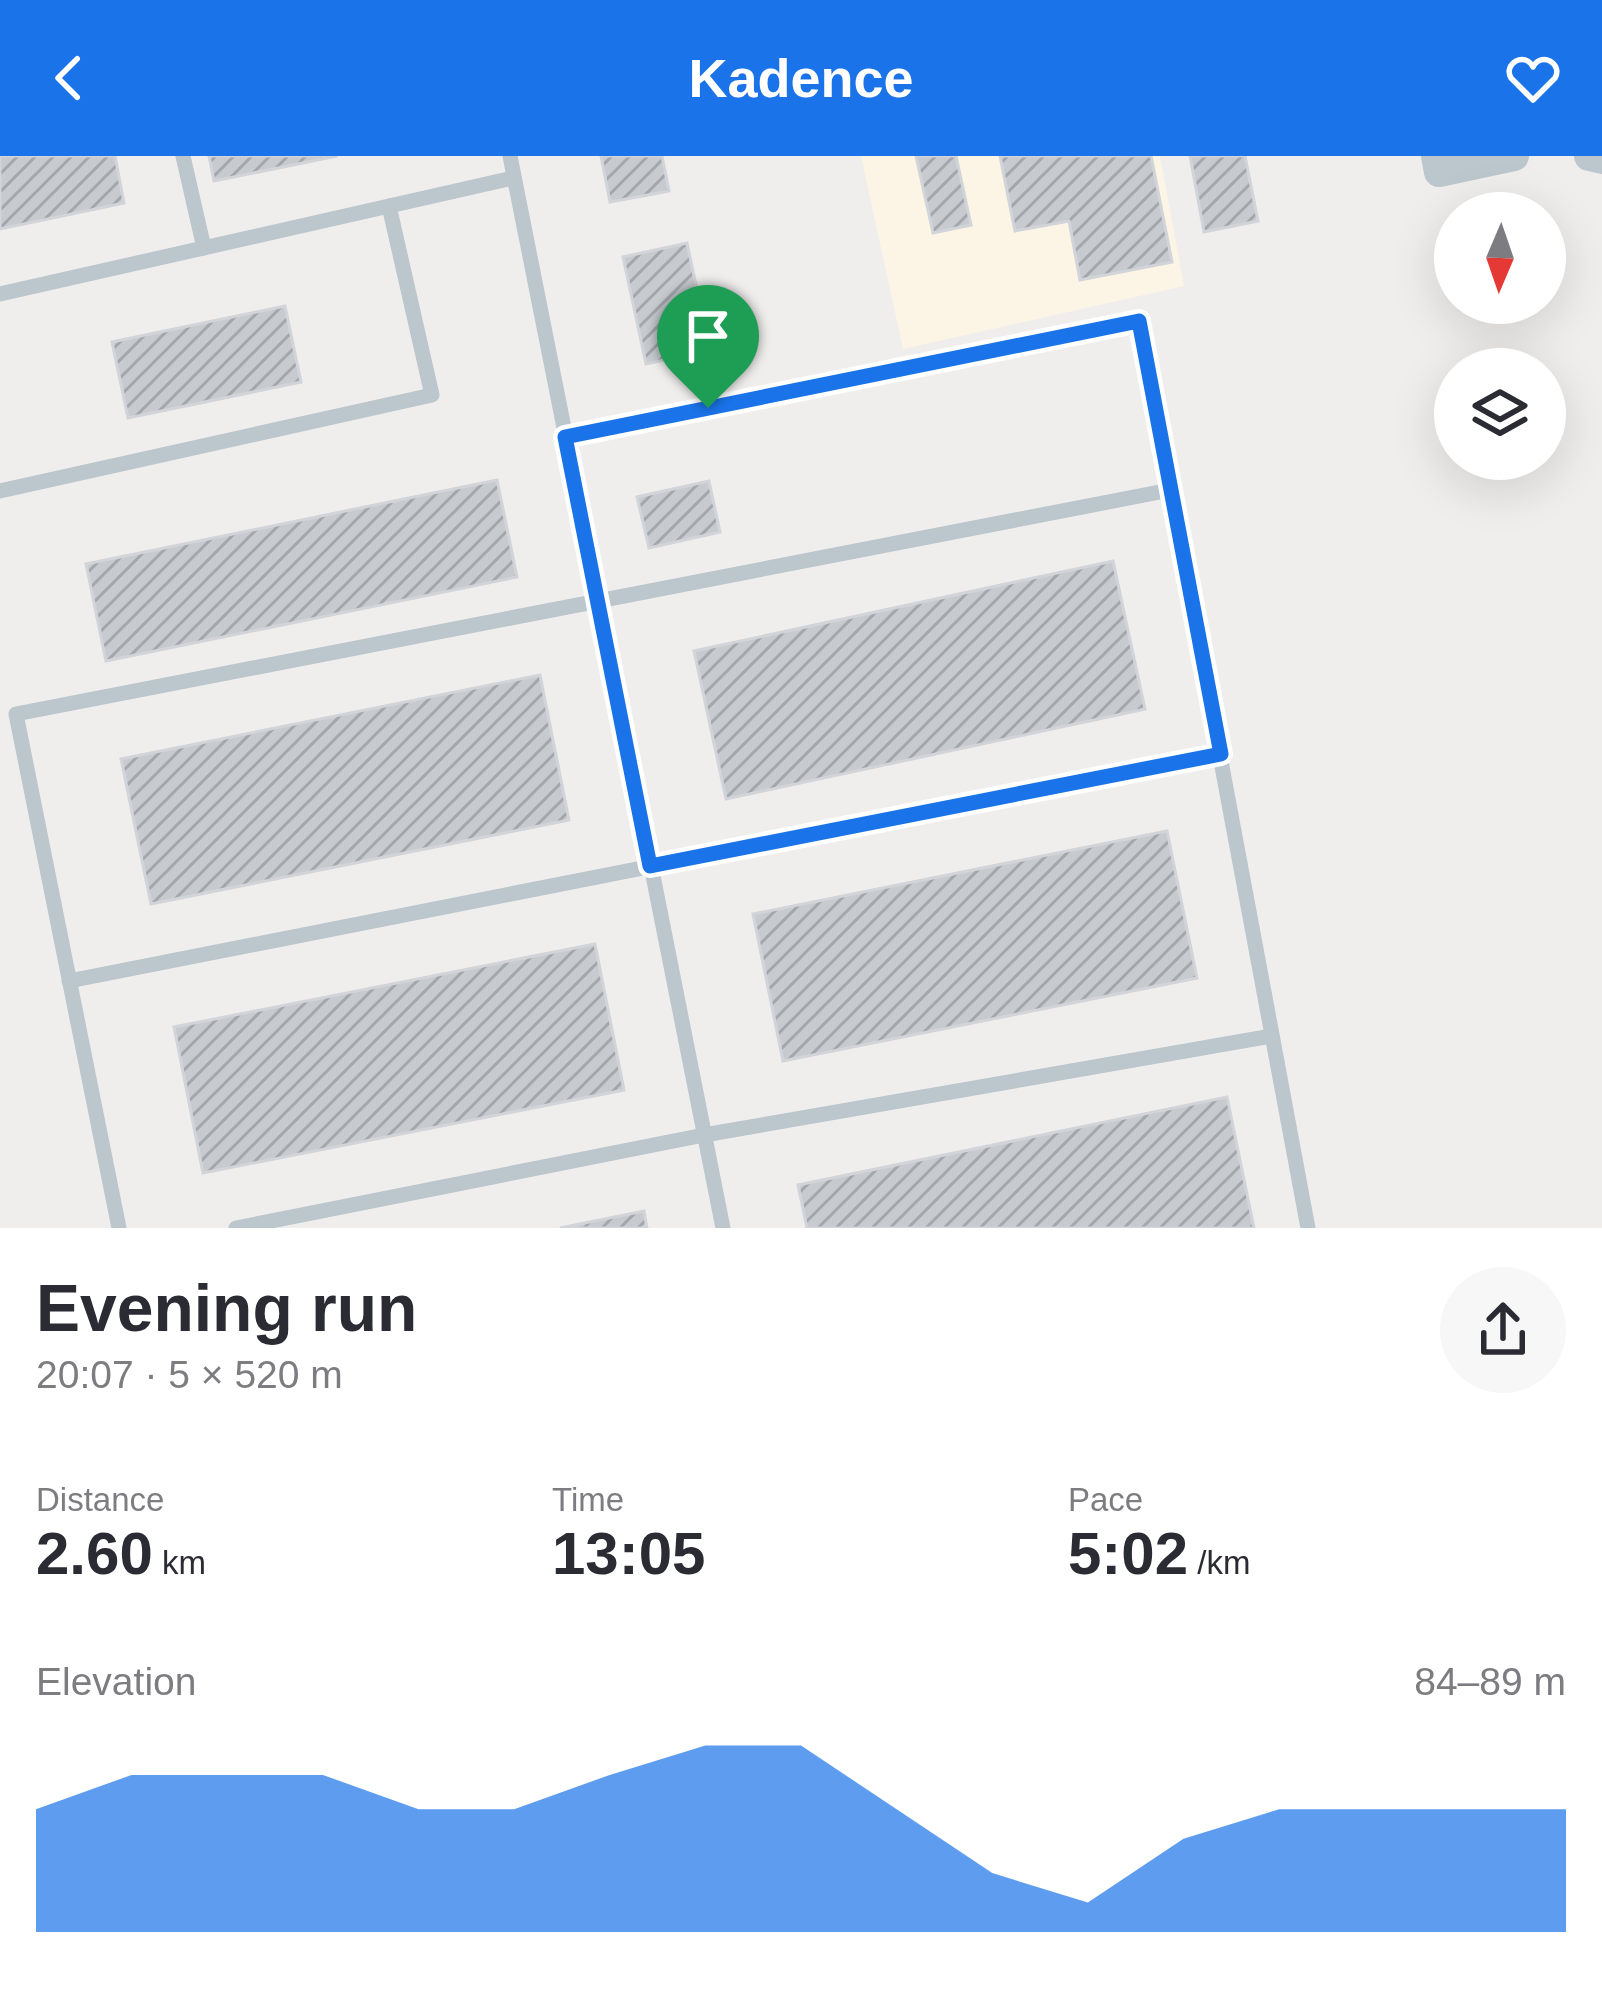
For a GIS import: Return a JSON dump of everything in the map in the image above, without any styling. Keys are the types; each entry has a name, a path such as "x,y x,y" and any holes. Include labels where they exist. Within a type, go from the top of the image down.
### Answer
{"street":[{"path":"1436,156 1439,172 1514,156"},
{"path":"1589,156 1602,159"}],"lane":[{"path":"183,156 204,248"},
{"path":"510,156 723,1228"},
{"path":"0,294 513,178"},
{"path":"0,491 432,395 389,206"},
{"path":"565,437 1139,321 1308,1228"},
{"path":"119,1228 16,714 1170,490"},
{"path":"69,981 1221,754"},
{"path":"236,1228 704,1135 1272,1036"}],"shaded area":[{"path":"861,156 1160,156 1184,286 903,349"}],"building":[{"path":"0,156 115,156 124,203 0,229"},
{"path":"209,156 337,156 214,181"},
{"path":"601,156 662,156 669,191 610,202"},
{"path":"916,156 956,156 971,225 933,233"},
{"path":"1000,156 1151,156 1172,262 1080,280 1069,221 1015,231"},
{"path":"1190,156 1245,156 1258,221 1204,232"},
{"path":"687,243 710,350 646,364 623,257"},
{"path":"285,306 301,382 128,418 112,342"},
{"path":"497,480 517,577 106,661 86,564"},
{"path":"709,481 720,532 649,548 637,497"},
{"path":"1113,561 1145,709 726,799 694,651"},
{"path":"540,675 569,820 151,904 121,759"},
{"path":"1167,831 1197,978 783,1061 753,914"},
{"path":"595,944 624,1090 203,1173 174,1027"},
{"path":"1227,1097 1254,1228 807,1228 798,1185"},
{"path":"644,1211 647,1228 560,1228"}],"route":[{"path":"1139,321 1221,754 650,866 565,437 708,408 1139,321"}]}
